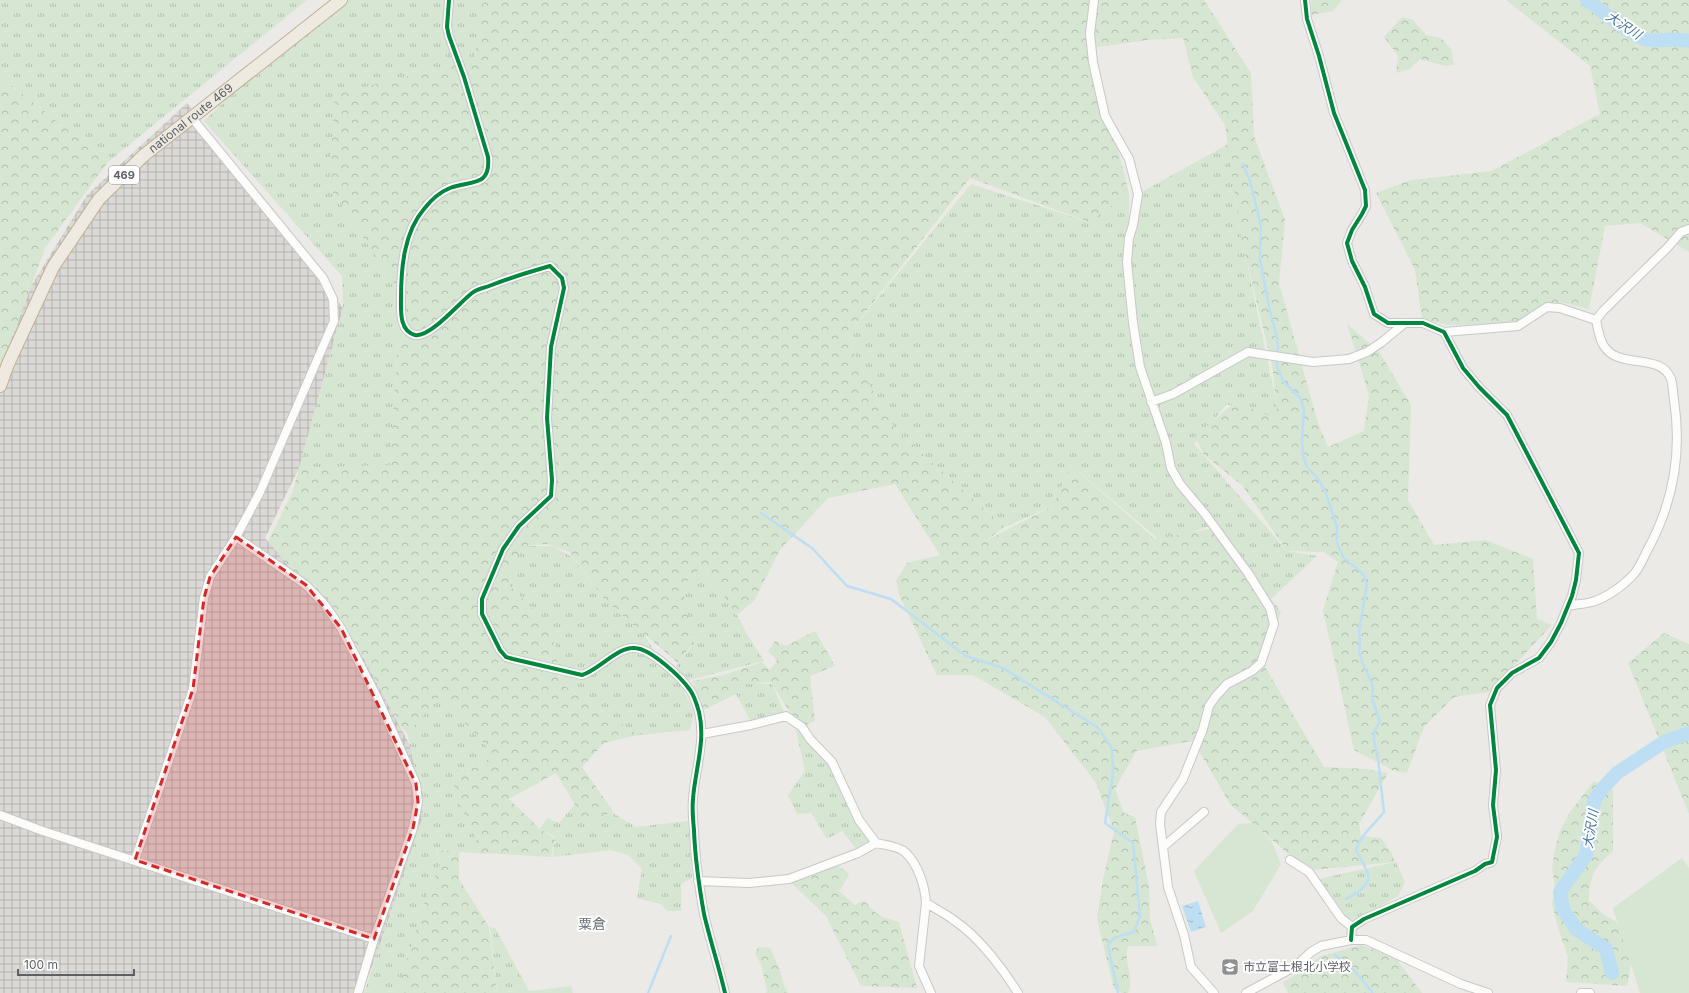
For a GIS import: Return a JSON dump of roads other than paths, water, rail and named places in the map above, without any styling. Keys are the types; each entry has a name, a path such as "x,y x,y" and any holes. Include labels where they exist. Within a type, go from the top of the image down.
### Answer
{"highway":[{"name":"national route 469","path":"0,386 8,364 54,267 99,200 143,156 341,0"}],"street":[{"path":"449,0 447,28 466,84 488,157 489,166 487,173 482,179 471,184 451,188 438,194 424,209 415,222 410,232 402,271 401,316 405,328 409,333 416,335 422,334 432,328 474,292 517,275 550,266 562,278 564,288 551,347 547,418 552,480 551,496 519,526 503,549 482,599 482,614 500,650 506,657 513,660 582,675 591,672 626,649 635,648 643,650 684,683 691,691 699,712 702,734 693,800 698,881 704,915 725,993"},
{"path":"1094,0 1090,34 1093,62 1105,116 1129,159 1138,194 1133,225 1129,238 1127,262 1132,323 1140,368 1166,443 1171,468 1180,484 1205,514 1248,573 1270,608 1274,624 1261,663 1252,671 1227,684 1209,706 1183,779 1161,812 1160,824 1168,887 1184,935 1191,967 1214,993"},
{"path":"1305,0 1307,19 1323,69 1334,113 1365,190 1366,206 1352,230 1347,243 1352,261 1365,288 1374,314 1388,323 1423,323 1444,332 1518,326 1548,307 1560,308 1596,320"},
{"path":"135,860 193,689 204,598 210,577 236,537 260,492 334,321 333,299 323,278 192,118"},
{"path":"1596,320 1603,311 1668,247 1680,232 1689,229"},
{"path":"1568,606 1594,601 1613,591 1624,584 1639,567 1655,536 1672,488 1677,462 1676,412 1671,379 1666,369 1656,365 1615,357 1603,345 1596,320"},
{"path":"1151,402 1173,394 1248,352 1313,362 1349,359 1367,352 1405,323"},
{"path":"1352,927 1364,919 1475,871 1485,864 1492,862 1497,837 1493,805 1496,770 1490,704 1497,688 1512,673 1539,658 1551,642 1562,623 1576,580 1579,553 1507,415 1478,387 1463,368 1444,332"},
{"path":"236,537 281,566 306,585 325,605 341,628 377,697 416,784 418,802 414,828 374,938 358,993"},
{"path":"702,734 751,725 786,716 802,727 810,739 832,762 859,820 876,843 905,852 914,865 923,883 926,903 919,966 931,993"},
{"path":"1163,847 1204,812"},
{"path":"0,814 42,831 374,938"},
{"path":"698,881 749,883 789,879 858,853 876,843"},
{"path":"1290,860 1309,872 1341,918 1352,927"},
{"path":"926,903 956,921 977,940 1018,993"},
{"path":"1351,940 1352,927"},
{"path":"1246,993 1296,966 1311,952 1321,946 1351,940 1366,940 1461,984 1488,993"},
{"path":"1581,993 1590,993"}],"water":[{"path":"1198,901 1206,927 1191,932 1182,906"}],"waterway":[{"name":"大沢川","path":"1587,0 1626,29 1642,38 1649,40 1689,41"},
{"path":"1243,164 1250,181 1261,226 1260,259 1276,334 1278,347 1277,366 1283,381 1301,399 1304,411 1302,439 1303,456 1307,467 1318,479 1325,491 1337,526 1337,543 1343,557 1363,574 1367,585 1359,631 1359,651 1362,662 1371,681 1373,688 1372,699 1380,721 1374,732 1374,740 1378,759 1384,812 1364,834 1356,850 1368,873 1367,883 1363,888 1346,899"},
{"path":"761,513 812,548 847,586 891,599 966,656 1003,668 1097,727 1112,748 1113,774 1105,823 1133,843 1140,916 1134,932 1114,938 1108,945 1118,993"},
{"name":"大沢川","path":"1612,973 1606,949 1576,929 1563,909 1560,892 1586,855 1594,801 1602,789 1617,773 1664,742 1689,733"},
{"path":"648,993 671,936"},
{"path":"1335,955 1353,969 1373,993"}],"place":[{"name":"市立富士根北小学校","path":"1230,967"}],"district":[{"name":"粟倉","path":"592,924"}]}
